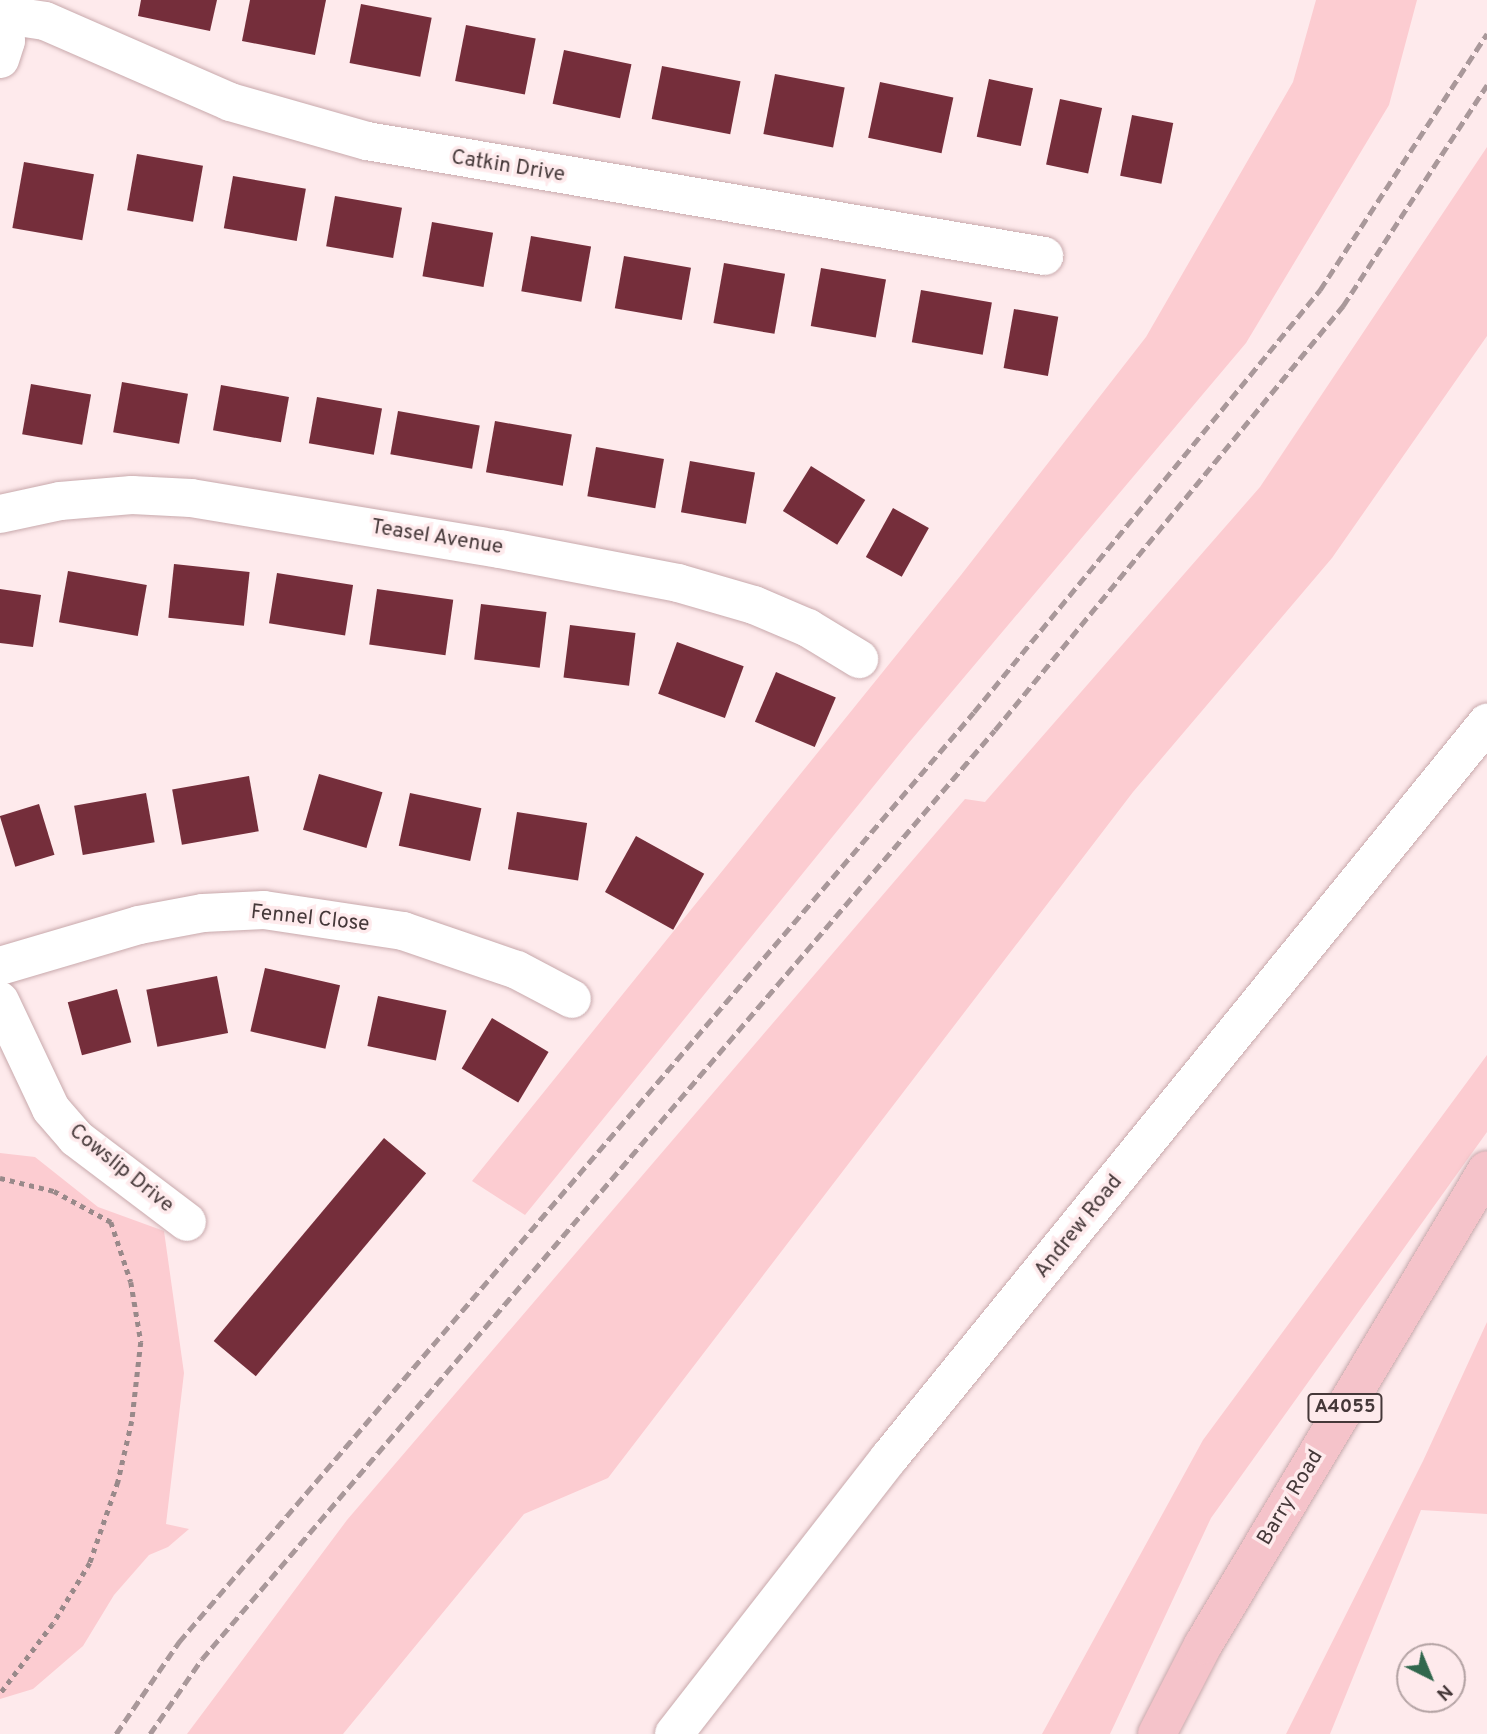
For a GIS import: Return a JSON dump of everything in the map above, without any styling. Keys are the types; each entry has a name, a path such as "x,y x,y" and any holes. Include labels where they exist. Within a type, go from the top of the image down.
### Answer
{"main road":[{"name":"Barry Road","path":"1157,1734 1203,1645 1487,1170"},
{"name":"Barry Road","path":"1174,1734 1203,1645"}],"street":[{"path":"0,59 3,8"},
{"name":"Catkin Drive","path":"3,8 46,21 230,103 367,141 1044,256"},
{"name":"Teasel Avenue","path":"0,514 61,501 132,495 191,498 500,549 642,575 754,605 808,628 859,659"},
{"name":"Andrew Road","path":"674,1734 880,1468 1487,723"},
{"name":"Fennel Close","path":"0,966 139,925 203,914 264,910 403,931 505,965 572,999"},
{"name":"Cowslip Drive","path":"0,1001 60,1118 84,1144 187,1222"}],"path":[{"path":"0,1178 54,1191 111,1222 131,1282 141,1342 132,1421 118,1482 90,1563 53,1624 0,1694"}],"shaded area":[{"path":"1316,0 1417,0 1389,105 1246,343 907,745 525,1215 472,1181 961,575 1146,337 1293,82"},
{"path":"1487,147 1487,336 1332,558 1133,792 608,1478 524,1514 343,1734 187,1734 347,1520 965,799 985,802 1260,487"},
{"path":"1487,1055 1487,1132 1211,1518 1110,1734 1042,1734 1203,1440"},
{"path":"0,1153 35,1157 98,1207 164,1231 184,1373 166,1524 189,1529 168,1547 149,1555 114,1595 83,1646 33,1689 0,1699"},
{"path":"1487,1322 1487,1514 1421,1510 1330,1734 1286,1734 1423,1461"}],"building":[{"path":"141,0 217,0 210,31 138,16"},
{"path":"250,0 326,0 315,55 242,41"},
{"path":"361,4 432,18 420,77 350,63"},
{"path":"466,25 536,39 525,95 455,81"},
{"path":"564,50 631,64 620,118 553,104"},
{"path":"662,66 741,81 730,134 652,119"},
{"path":"775,74 845,88 833,147 763,134"},
{"path":"989,79 1033,88 1021,146 977,137"},
{"path":"880,82 953,98 942,153 868,138"},
{"path":"1060,99 1102,108 1088,173 1046,165"},
{"path":"1132,115 1173,123 1161,184 1120,176"},
{"path":"137,154 203,166 193,222 127,210"},
{"path":"24,162 94,174 82,240 12,228"},
{"path":"233,176 306,189 297,241 224,228"},
{"path":"335,196 402,208 393,258 326,246"},
{"path":"432,222 493,233 484,287 422,276"},
{"path":"531,236 591,247 581,302 521,291"},
{"path":"624,256 691,268 682,320 615,308"},
{"path":"724,263 785,274 774,334 713,323"},
{"path":"821,268 886,279 876,338 811,326"},
{"path":"921,290 992,303 983,355 912,342"},
{"path":"1014,309 1058,317 1048,376 1004,368"},
{"path":"122,382 188,394 179,444 113,432"},
{"path":"31,384 91,395 82,445 22,434"},
{"path":"221,385 289,397 281,442 213,430"},
{"path":"317,397 382,408 374,455 309,443"},
{"path":"398,411 480,425 472,469 390,454"},
{"path":"495,421 572,435 563,486 486,472"},
{"path":"596,447 664,459 655,508 587,496"},
{"path":"690,461 755,472 746,524 681,512"},
{"path":"811,466 865,500 837,545 783,511"},
{"path":"893,508 929,528 902,577 866,557"},
{"path":"174,564 250,572 244,626 168,618"},
{"path":"68,571 147,585 138,636 59,622"},
{"path":"277,573 353,585 345,635 269,623"},
{"path":"0,589 41,595 33,647 0,643"},
{"path":"377,589 453,600 445,655 369,644"},
{"path":"481,604 547,612 540,668 474,660"},
{"path":"570,625 636,633 629,686 564,678"},
{"path":"677,642 744,666 725,718 658,694"},
{"path":"776,672 836,697 815,747 755,722"},
{"path":"319,774 382,792 366,848 303,830"},
{"path":"249,776 259,831 182,845 172,790"},
{"path":"146,793 155,842 83,855 74,806"},
{"path":"410,793 481,808 470,861 399,846"},
{"path":"39,804 54,855 15,867 0,816"},
{"path":"517,812 587,823 578,880 508,869"},
{"path":"636,836 704,874 673,930 605,892"},
{"path":"265,968 340,985 325,1049 250,1031"},
{"path":"217,976 228,1033 157,1047 146,990"},
{"path":"117,989 131,1042 82,1055 68,1002"},
{"path":"378,996 446,1011 436,1060 367,1046"},
{"path":"492,1018 549,1052 518,1103 462,1069"},
{"path":"384,1138 426,1173 256,1376 214,1341"}],"railway":[{"path":"116,1734 179,1642 974,712 1320,290 1487,34"},
{"path":"150,1734 202,1659 995,730 1343,306 1487,85"}]}
